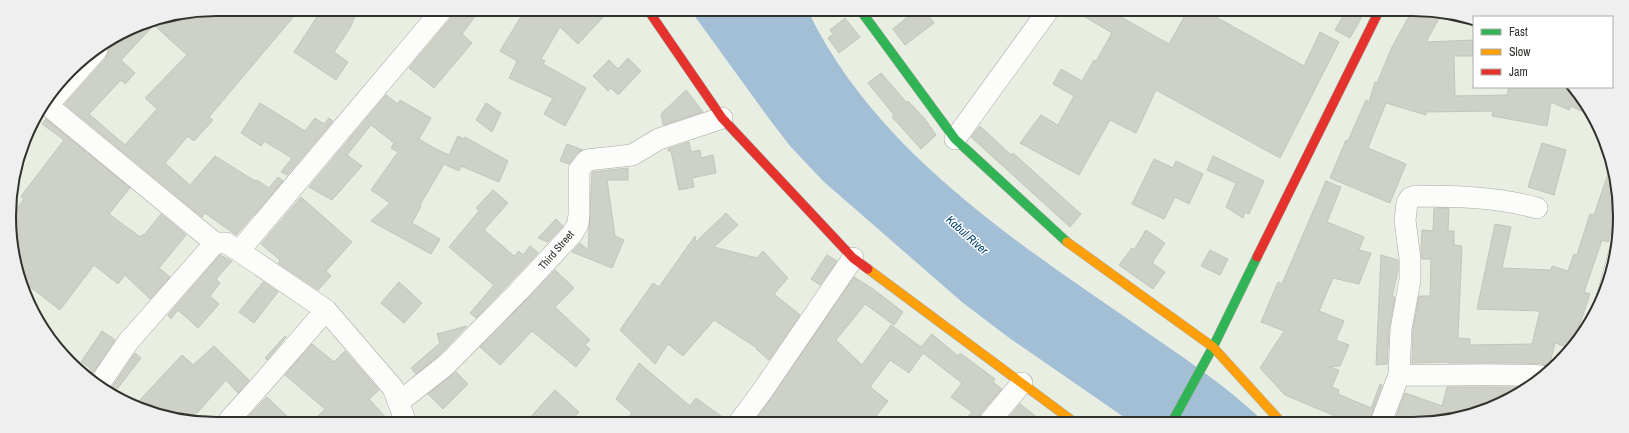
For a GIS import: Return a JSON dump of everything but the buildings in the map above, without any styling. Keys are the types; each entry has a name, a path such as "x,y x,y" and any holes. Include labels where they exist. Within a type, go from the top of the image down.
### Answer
{"street":[{"path":"239,251 437,16"},
{"path":"652,16 722,118 853,258 1067,417"},
{"path":"865,16 955,139 1074,248 1213,347 1276,417"},
{"path":"955,139 1044,16"},
{"path":"1175,417 1213,347 1377,16"},
{"path":"49,106 215,243 226,243 326,310 393,388 402,411"},
{"name":"Third Street","path":"402,411 519,291 572,234 578,224 579,170 587,160 632,155 659,139 722,118"},
{"path":"1383,417 1399,375 1400,329 1410,280 1410,259 1405,220 1407,203 1410,198 1415,196 1453,196 1514,202 1537,208"},
{"path":"102,381 128,342 215,243"},
{"path":"743,417 853,258"},
{"path":"232,417 260,388 326,310"},
{"path":"1399,375 1437,376 1513,374 1535,376"},
{"path":"994,417 1022,383"}],"water":[{"name":"Kabul River","path":"695,16 811,16 836,61 870,107 908,149 950,188 1041,259 1218,382 1259,417 1124,417 1008,337 962,302 823,181 790,146"}],"traffic: fast":[{"path":"865,16 955,139 1067,242"},
{"path":"1175,417 1213,347 1257,257"}],"traffic: slow":[{"path":"1067,242 1213,347 1276,417"},
{"path":"868,269 1067,417"}],"traffic: jam":[{"path":"652,16 722,118 853,258 868,269"},
{"path":"1257,257 1377,16"}]}
